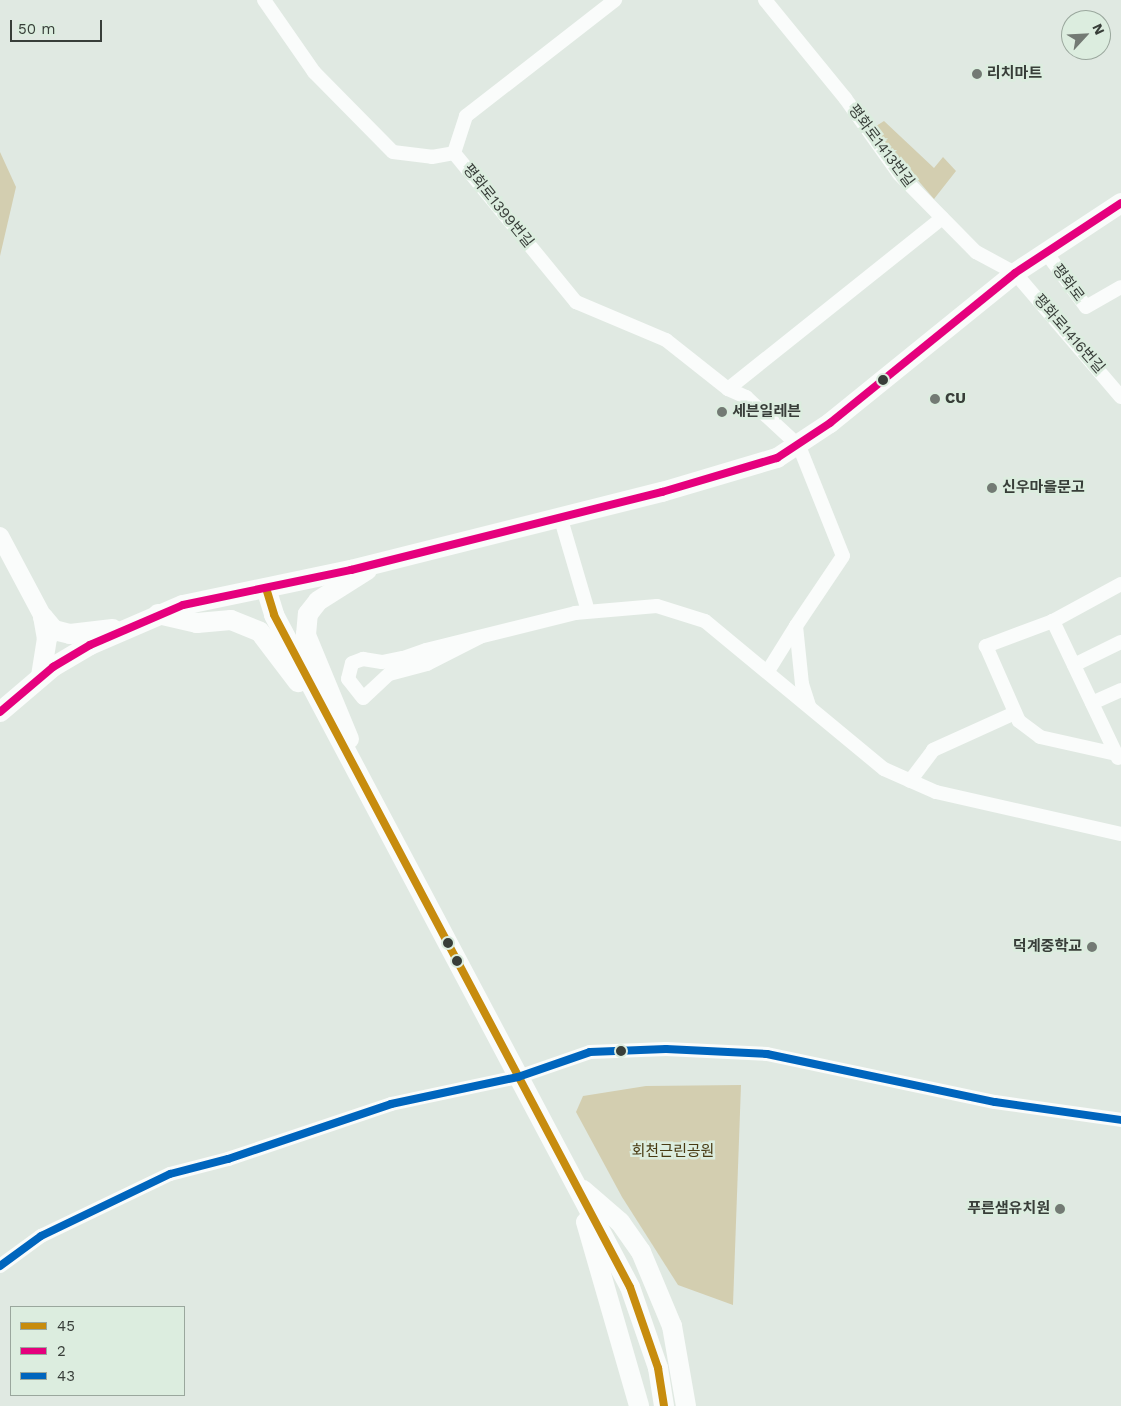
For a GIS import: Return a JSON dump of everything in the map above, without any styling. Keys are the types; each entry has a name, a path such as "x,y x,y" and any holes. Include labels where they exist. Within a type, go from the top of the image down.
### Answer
{"main road":[{"name":"평화로","path":"0,712 41,676 122,628 158,614 376,564 738,471 778,458 799,446 1015,272 1044,251 1121,203"},
{"path":"361,779 341,710 306,635 308,614 318,601 376,564"},
{"path":"266,588 271,610 630,1287 658,1368 664,1406"},
{"path":"158,614 197,622 231,620 260,632 339,737"},
{"path":"43,617 54,630 70,634 122,628"},
{"path":"41,676 47,639 43,617"},
{"path":"576,1183 638,1406"},
{"path":"576,1183 620,1222 641,1252 672,1326 686,1406"}],"street":[{"name":"평화로1399번길","path":"264,0 314,72 393,152 432,157 454,153 576,302 666,340 728,389 746,397 799,446"},
{"path":"454,153 466,116 616,0"},
{"name":"평화로1413번길","path":"765,0 845,98 899,174 976,252 1015,272"},
{"path":"728,389 942,218"},
{"name":"평화로","path":"1044,251 1086,307 1121,287"},
{"name":"평화로1416번길","path":"1015,272 1121,397"},
{"path":"768,671 843,556 799,446"},
{"path":"560,516 588,611"},
{"path":"0,536 43,617"},
{"path":"1119,756 1040,737 1015,713 986,646 1053,621 1121,584"},
{"path":"480,637 427,664 390,674 363,698 348,679 352,663 363,659 382,662 480,637 588,611 657,606 705,621 768,671 884,769 936,792 1121,834"},
{"path":"1053,621 1119,756"},
{"path":"796,626 802,684 809,707"},
{"path":"1074,665 1121,642"},
{"path":"1092,703 1121,690"},
{"path":"910,781 933,750 1015,713"},
{"path":"0,1266 40,1236 170,1174 228,1159 391,1104 518,1077 590,1052 666,1049 768,1054 995,1102 1121,1120"}],"green space":[{"path":"884,121 934,168 943,157 956,171 934,199 873,128"},
{"path":"0,152 16,187 0,256"},
{"name":"회천근린공원","path":"741,1085 733,1305 678,1285 622,1197 576,1112 583,1096 646,1086"}],"transit line":[{"name":"2","path":"0,712 53,667 90,645 183,605 351,570 662,492 777,458 830,423 1015,273 1121,203"},
{"name":"45","path":"266,588 274,615 630,1287 658,1368 664,1406"},
{"name":"43","path":"0,1266 41,1236 170,1174 228,1159 391,1104 518,1077 590,1052 666,1049 767,1054 995,1102 1121,1120"}],"place":[{"name":"리치마트","path":"977,74"},
{"name":"CU","path":"935,399"},
{"name":"세븐일레븐","path":"722,412"},
{"name":"신우마을문고","path":"992,488"},
{"name":"덕계중학교","path":"1092,947"},
{"name":"푸른샘유치원","path":"1060,1209"}]}
